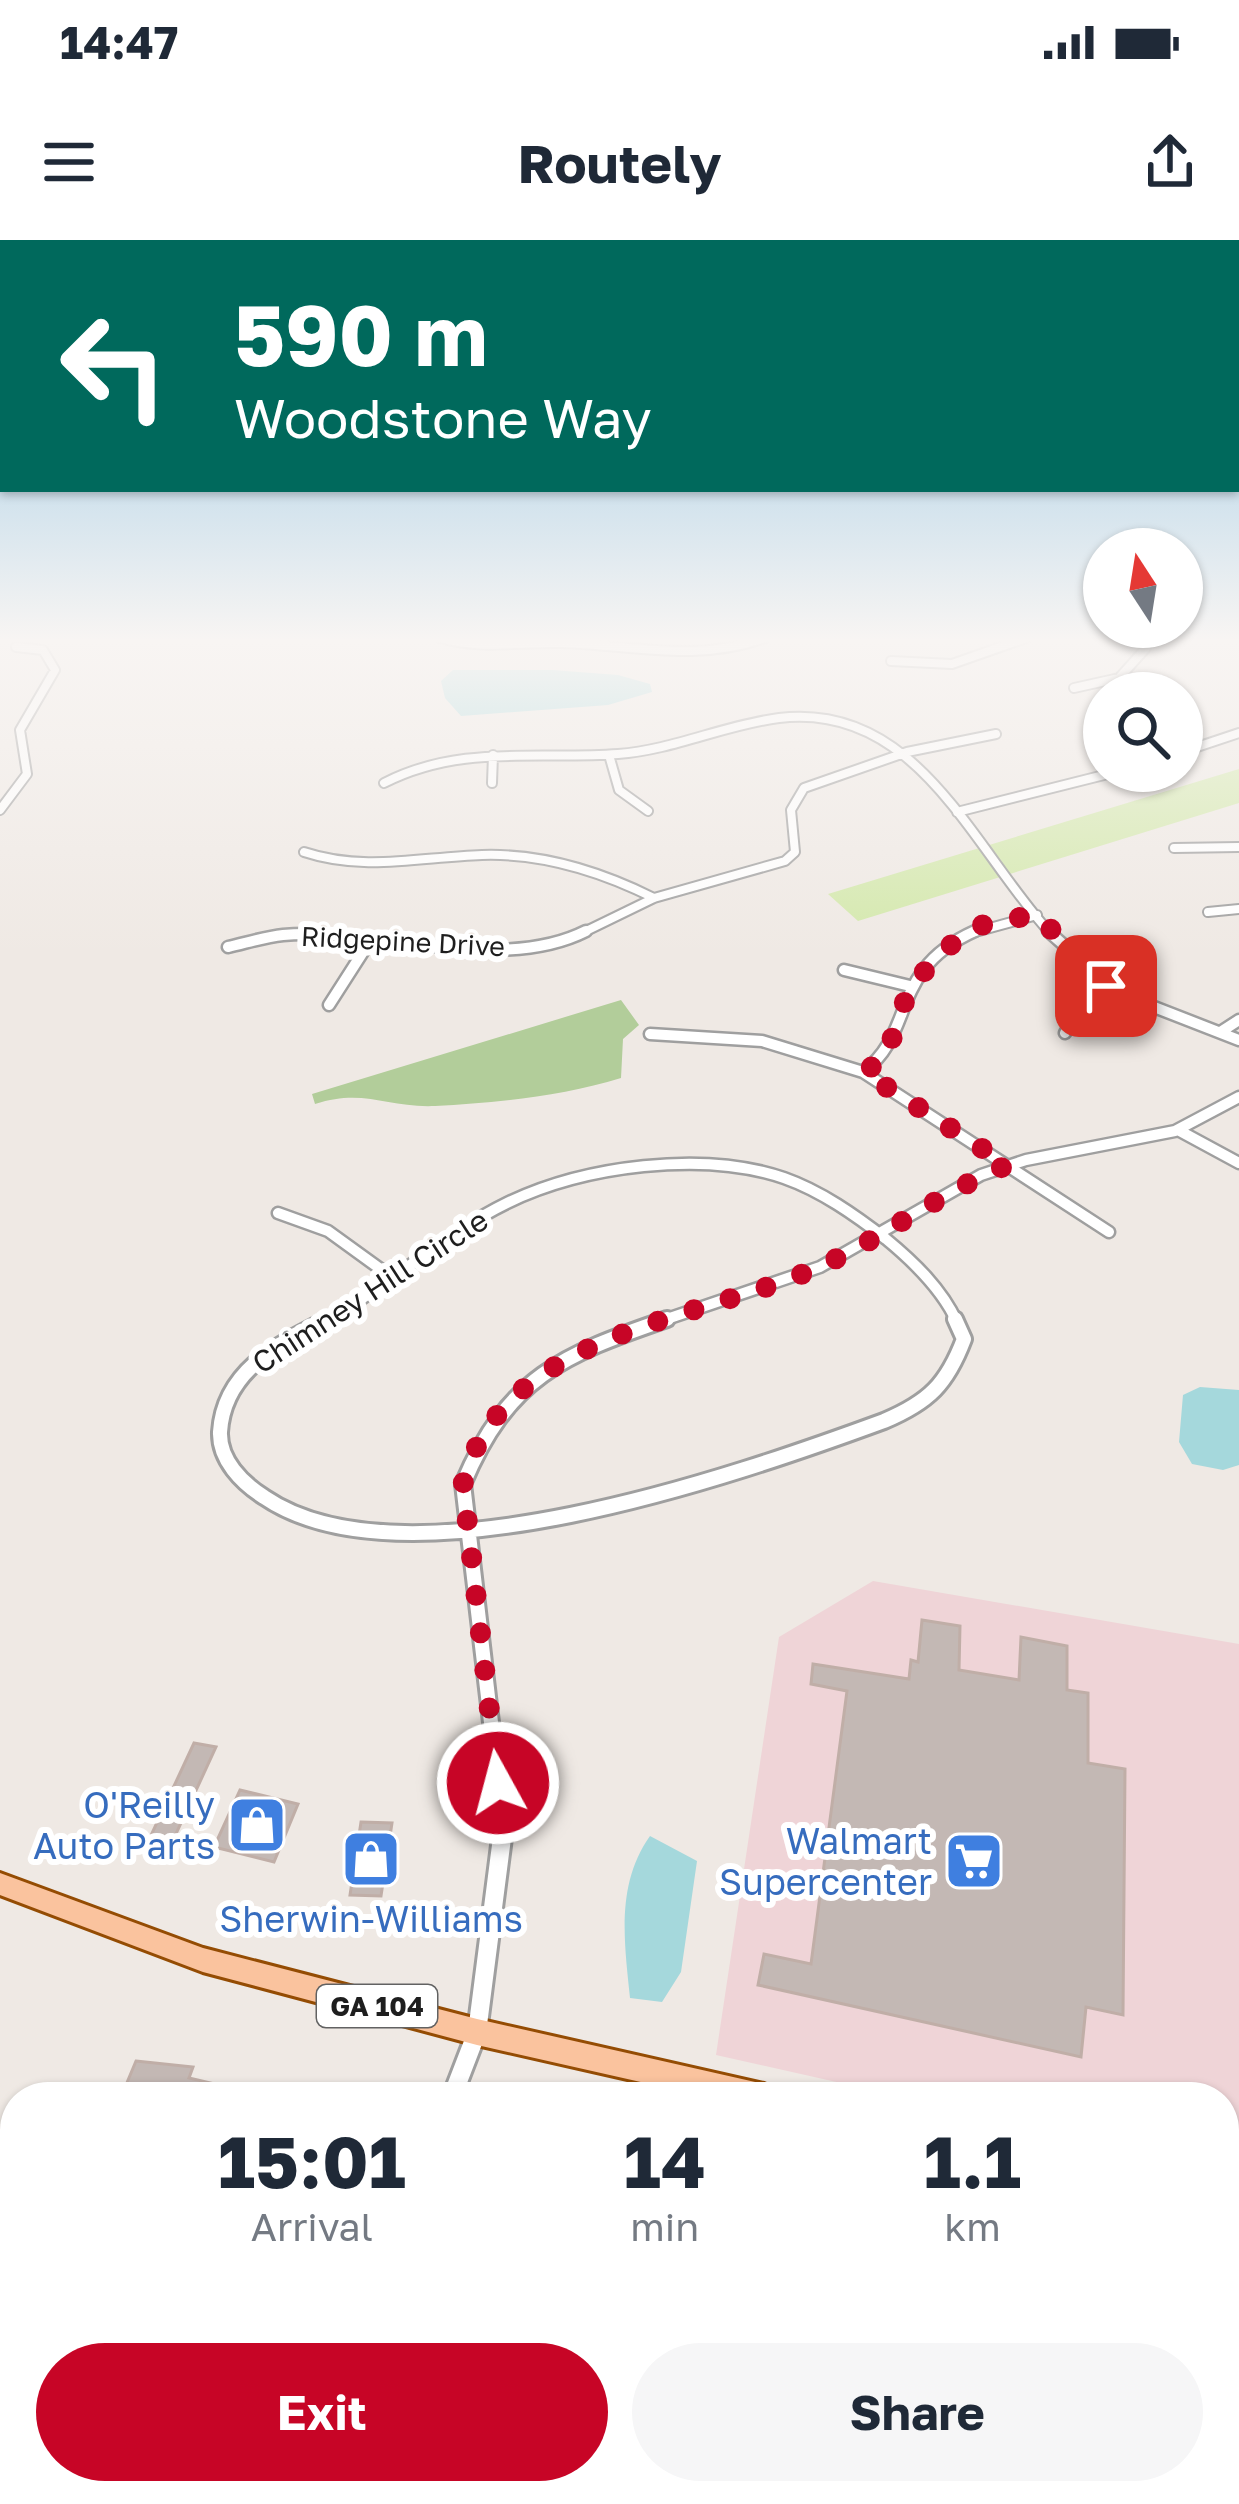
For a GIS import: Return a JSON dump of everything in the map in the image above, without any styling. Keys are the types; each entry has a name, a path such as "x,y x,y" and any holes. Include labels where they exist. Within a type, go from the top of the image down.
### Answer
{"main road":[{"name":"GA 104","path":"0,1884 203,1960 477,2032 698,2082"}],"street":[{"path":"0,810 27,774 22,744"},
{"path":"384,783 408,768 449,757 656,752 691,744"},
{"path":"893,744 908,752 1037,915 1106,986 1239,1040"},
{"name":"Ridgepine Drive","path":"228,947 284,935 457,949 546,944 575,937 654,898 785,861 795,852 791,810 804,788 908,752 949,744"},
{"path":"609,754 611,777 622,796 648,811"},
{"path":"492,783 493,755"},
{"path":"957,812 1083,780"},
{"path":"1174,848 1239,847"},
{"path":"304,853 349,863 529,856 576,863 654,898"},
{"path":"1208,912 1239,909"},
{"path":"863,1072 885,1059 910,986 961,935 989,922 1037,915"},
{"path":"329,1005 370,941"},
{"path":"844,970 910,986"},
{"path":"1065,1034 1081,1007 1106,986"},
{"path":"1222,1031 1239,1020"},
{"path":"650,1034 762,1042 863,1072 1109,1232"},
{"path":"458,2082 477,2032 506,1844 463,1484 469,1459 501,1408 626,1331 744,1298 820,1267 1008,1165 1178,1130 1239,1097"},
{"path":"1178,1130 1239,1163"},
{"name":"Chimney Hill Circle","path":"725,1168 793,1181 876,1236 938,1283 955,1310 964,1339 940,1392 886,1420 641,1496 566,1514 467,1528 368,1532 287,1516 244,1485 223,1446 225,1401 244,1372 275,1347 398,1281 484,1215 531,1193 642,1170 725,1168"},
{"path":"278,1213 328,1231 398,1281"}],"shaded area":[{"path":"873,1581 1239,1644 1239,2082 836,2082 716,2055 779,1637"}],"green space":[{"path":"1239,769 1239,803 858,921 828,894 1163,792 1203,792 1203,780"},
{"path":"621,1000 639,1025 623,1039 621,1078 553,1094 482,1103 418,1106 348,1098 315,1104 312,1094"}],"water":[{"path":"1200,1387 1239,1390 1239,1465 1223,1470 1192,1464 1179,1442 1183,1395"},
{"path":"650,1836 697,1861 681,1972 662,2002 630,1998 626,1955 627,1893"}],"building":[{"name":"Walmart Supercenter","path":"922,1620 960,1626 959,1670 1019,1680 1021,1637 1067,1646 1067,1690 1088,1693 1088,1763 1125,1769 1123,2015 1086,2007 1081,2057 758,1985 764,1954 811,1964 847,1691 811,1684 813,1664 909,1679 911,1660 918,1662"},
{"path":"194,1743 216,1747 169,1849 147,1844"},
{"name":"O'Reilly Auto Parts","path":"240,1790 298,1804 274,1862 214,1847"},
{"name":"Sherwin-Williams","path":"361,1822 392,1823 381,1896 350,1895"},
{"path":"136,2061 193,2067 189,2078 206,2082 127,2082"}],"place":[{"name":"O'Reilly Auto Parts","path":"257,1825"},
{"name":"Sherwin-Williams","path":"371,1859"},
{"name":"Walmart Supercenter","path":"974,1861"}],"route":[{"path":"498,1783 463,1484 469,1459 501,1408 588,1348 665,1318 744,1298 820,1267 982,1175 1008,1165 863,1072 885,1059 910,986 961,935 989,922 1037,915 1106,986"}]}
